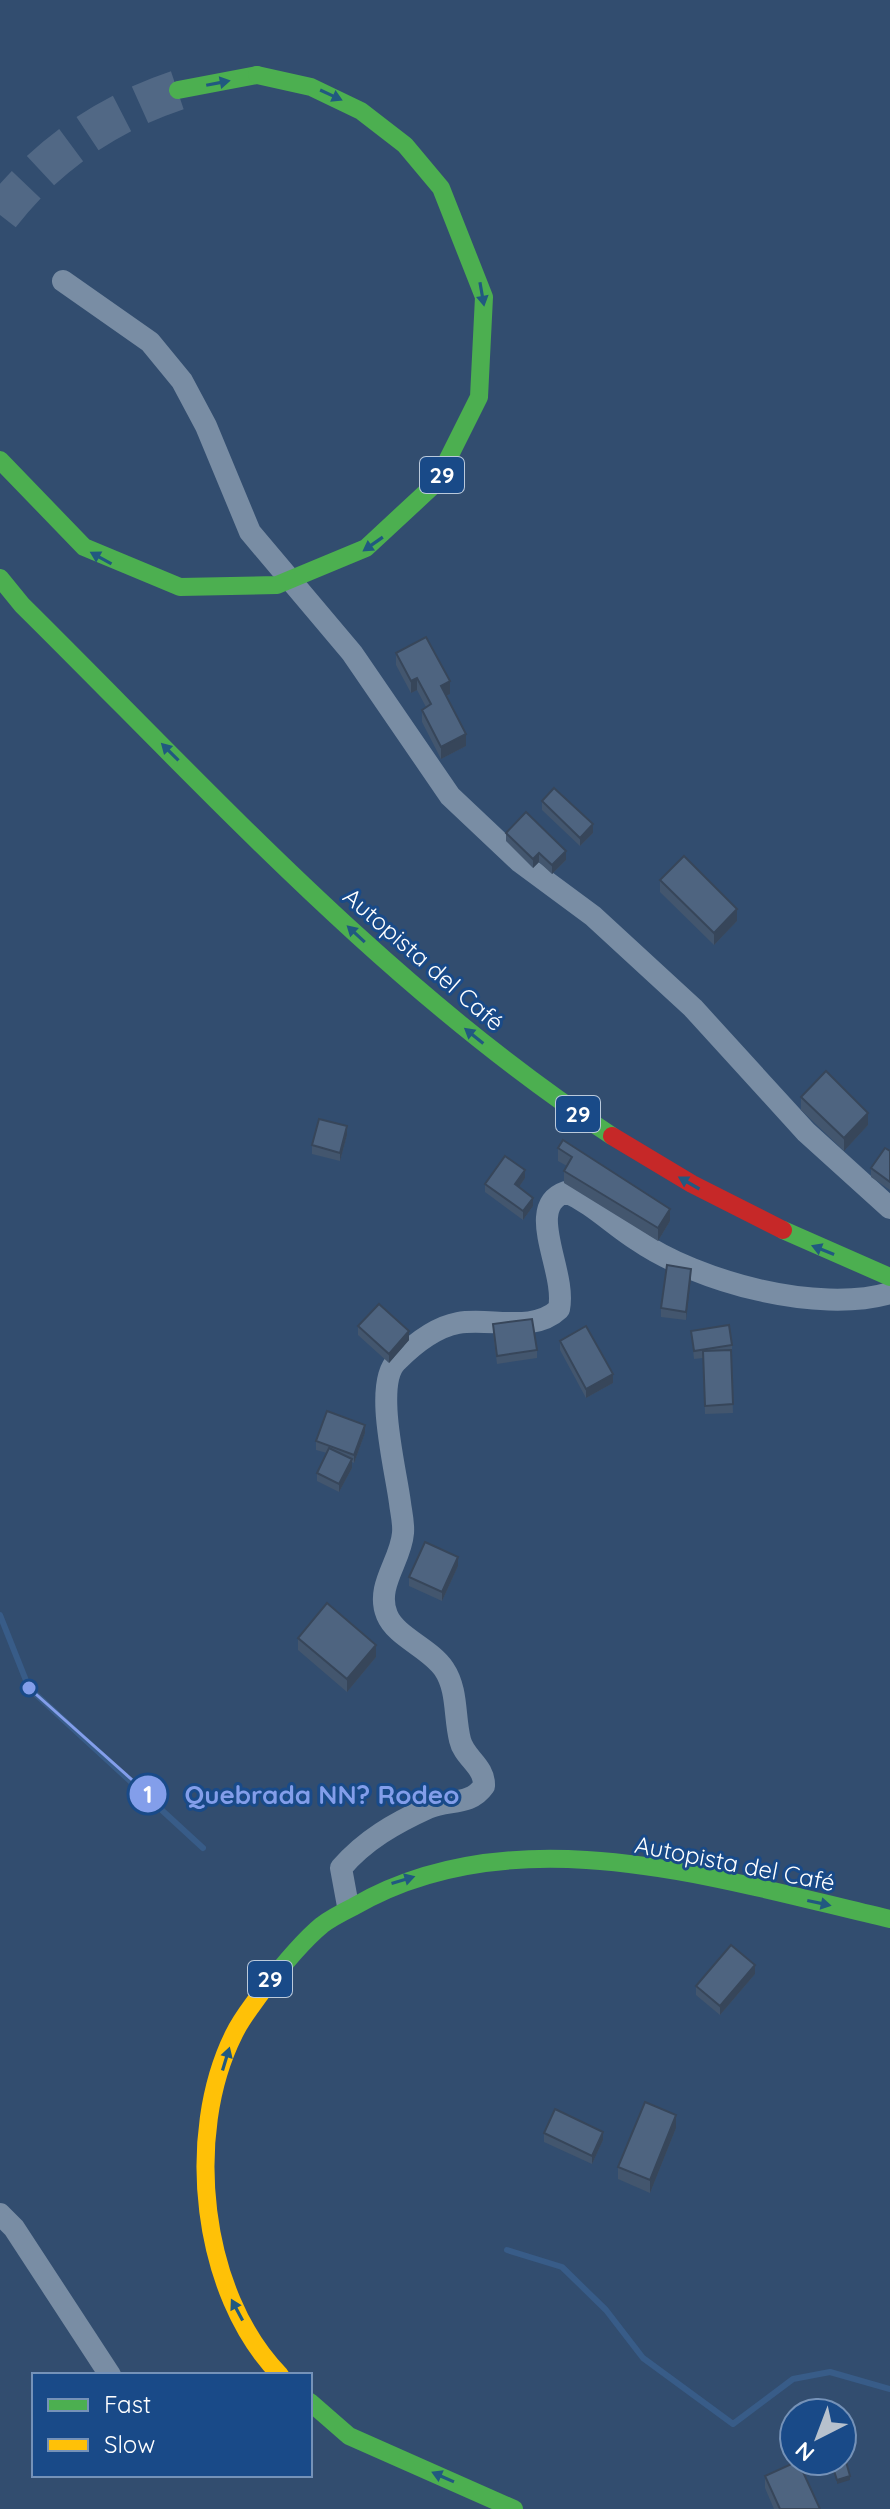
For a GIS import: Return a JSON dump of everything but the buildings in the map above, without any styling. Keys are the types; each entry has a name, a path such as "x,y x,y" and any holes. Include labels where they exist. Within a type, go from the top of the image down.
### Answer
{"highway":[{"name":"29","path":"0,460 42,515 98,557 164,583 234,591 304,579 357,555 395,528 442,476 473,412 481,378 484,308 468,239 434,177 385,127 323,91 290,80 257,75 178,90"},
{"name":"Autopista del Café","path":"0,578 22,605 320,901 495,1052 578,1114 666,1170 757,1220 890,1277"},
{"name":"Autopista del Café","path":"279,2373 235,2309 216,2262 205,2204 207,2121 233,2035 282,1962 348,1906 391,1883 468,1861 519,1858 661,1868 890,1919"},
{"path":"312,2404 349,2436 514,2509"}],"street":[{"path":"63,281 150,342 182,381 206,426 250,532 352,653 450,796 520,862 593,916 693,1008 806,1132 890,1208"},
{"path":"348,1906 341,1868 355,1851 371,1838 428,1808 442,1803 469,1801 484,1786 484,1776 460,1742 451,1684 444,1669 388,1619 384,1605 385,1589 404,1532 385,1406 387,1375 394,1363 444,1327 461,1322 488,1324 542,1319 559,1309 560,1279 544,1216 548,1205 566,1192 589,1202 638,1241 730,1283 833,1300 871,1299 890,1293"},
{"path":"0,2214 14,2228 109,2373"}],"waterway":[{"path":"0,1615 29,1688 203,1848"},
{"path":"507,2250 562,2267 606,2310 643,2358 733,2424 793,2379 830,2372 890,2389"}],"tunnel":[{"path":"0,215 18,193 80,139 126,111 178,90"}],"traffic: fast":[{"path":"178,90 257,75"},
{"path":"0,460 84,547 180,587 277,585 366,548 436,483 479,397 484,297 441,188 405,145 361,111 311,87 257,75"},
{"path":"0,578 22,605 232,816 377,953 452,1018 530,1079 612,1136"},
{"path":"783,1230 890,1277"},
{"path":"261,1993 306,1940 333,1918 416,1879 481,1863 550,1859 619,1863 758,1887 890,1919"},
{"path":"312,2404 349,2436 514,2509"}],"traffic: slow":[{"path":"261,1993 237,2028 218,2074 209,2118 205,2164 208,2211 217,2257 232,2301 253,2341 278,2373"}],"traffic: jam":[{"path":"612,1136 692,1184 783,1230"}],"place":[{"name":"Quebrada NN? Rodeo","path":"29,1688"}]}
